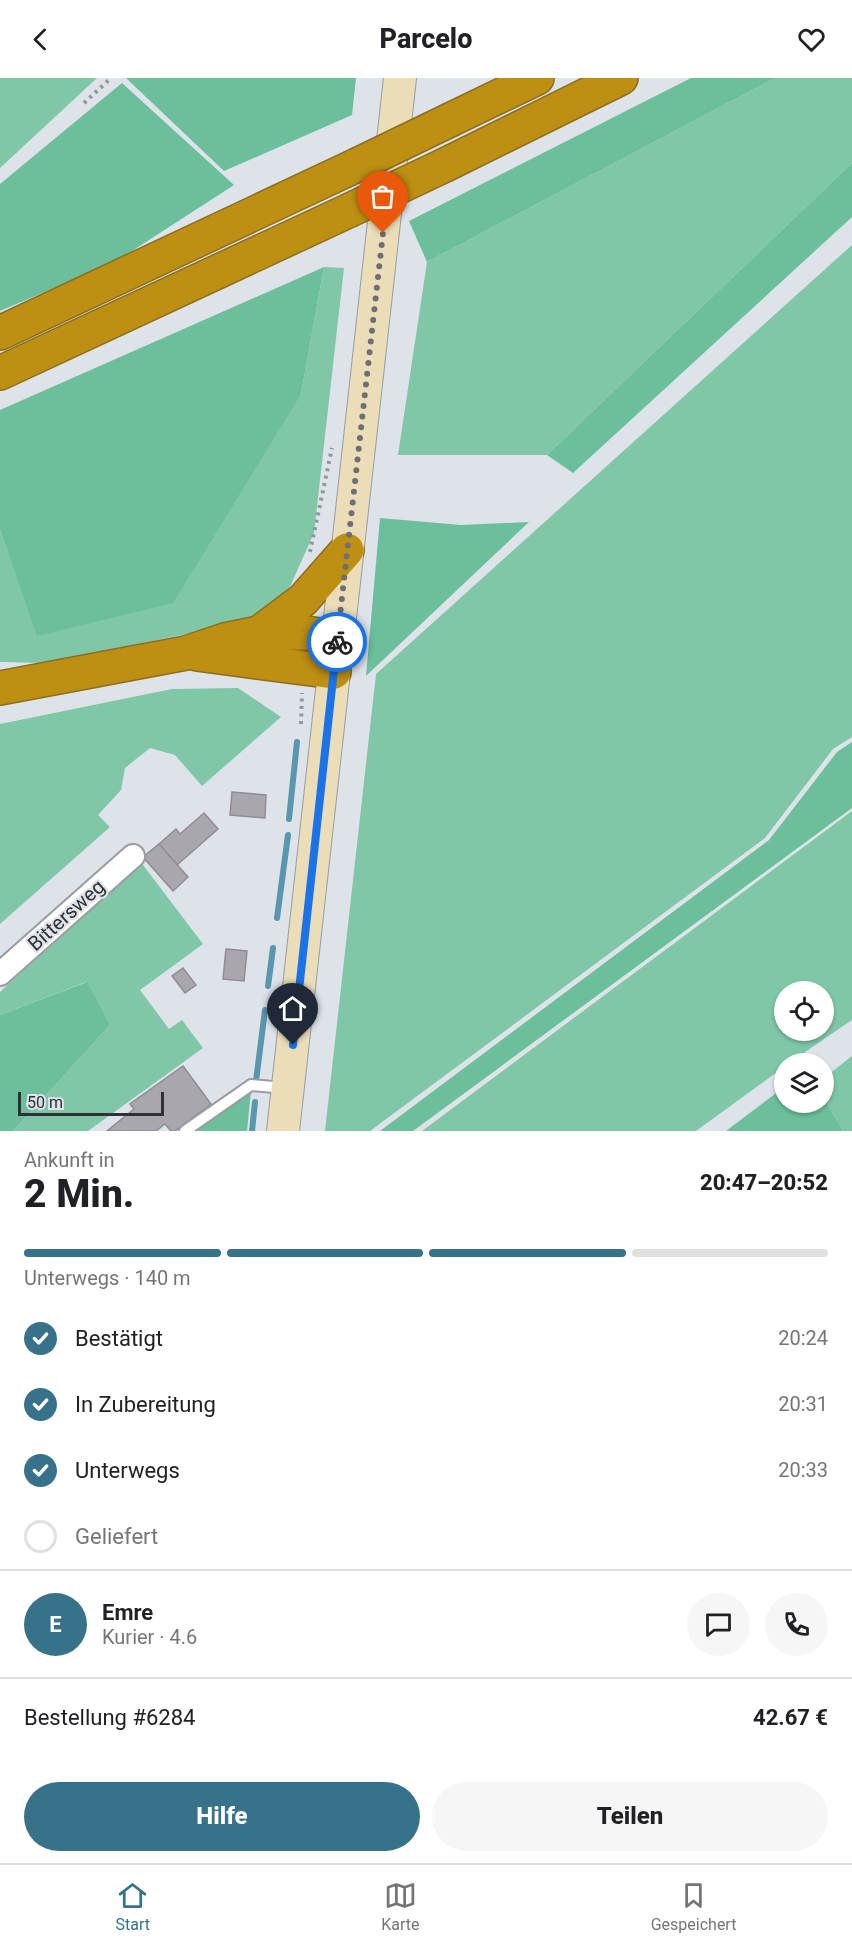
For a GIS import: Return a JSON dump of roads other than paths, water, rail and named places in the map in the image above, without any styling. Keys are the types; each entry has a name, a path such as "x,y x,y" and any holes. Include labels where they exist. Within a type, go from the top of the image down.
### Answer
{"highway":[{"path":"0,333 537,78"},
{"path":"0,373 445,165 621,78"},
{"path":"259,633 303,600 347,550"},
{"path":"4,686 186,653 225,640 259,633 307,633 337,638"},
{"path":"186,653 334,672"}],"main road":[{"path":"283,1131 400,78"}],"street":[{"name":"Bittersweg","path":"0,974 133,856"}],"lane":[{"path":"185,1131 251,1085 288,1088"}],"waterway":[{"path":"289,819 297,742"},
{"path":"277,918 288,835"},
{"path":"268,986 273,948"},
{"path":"256,1081 265,1010"},
{"path":"252,1131 255,1102"}]}
